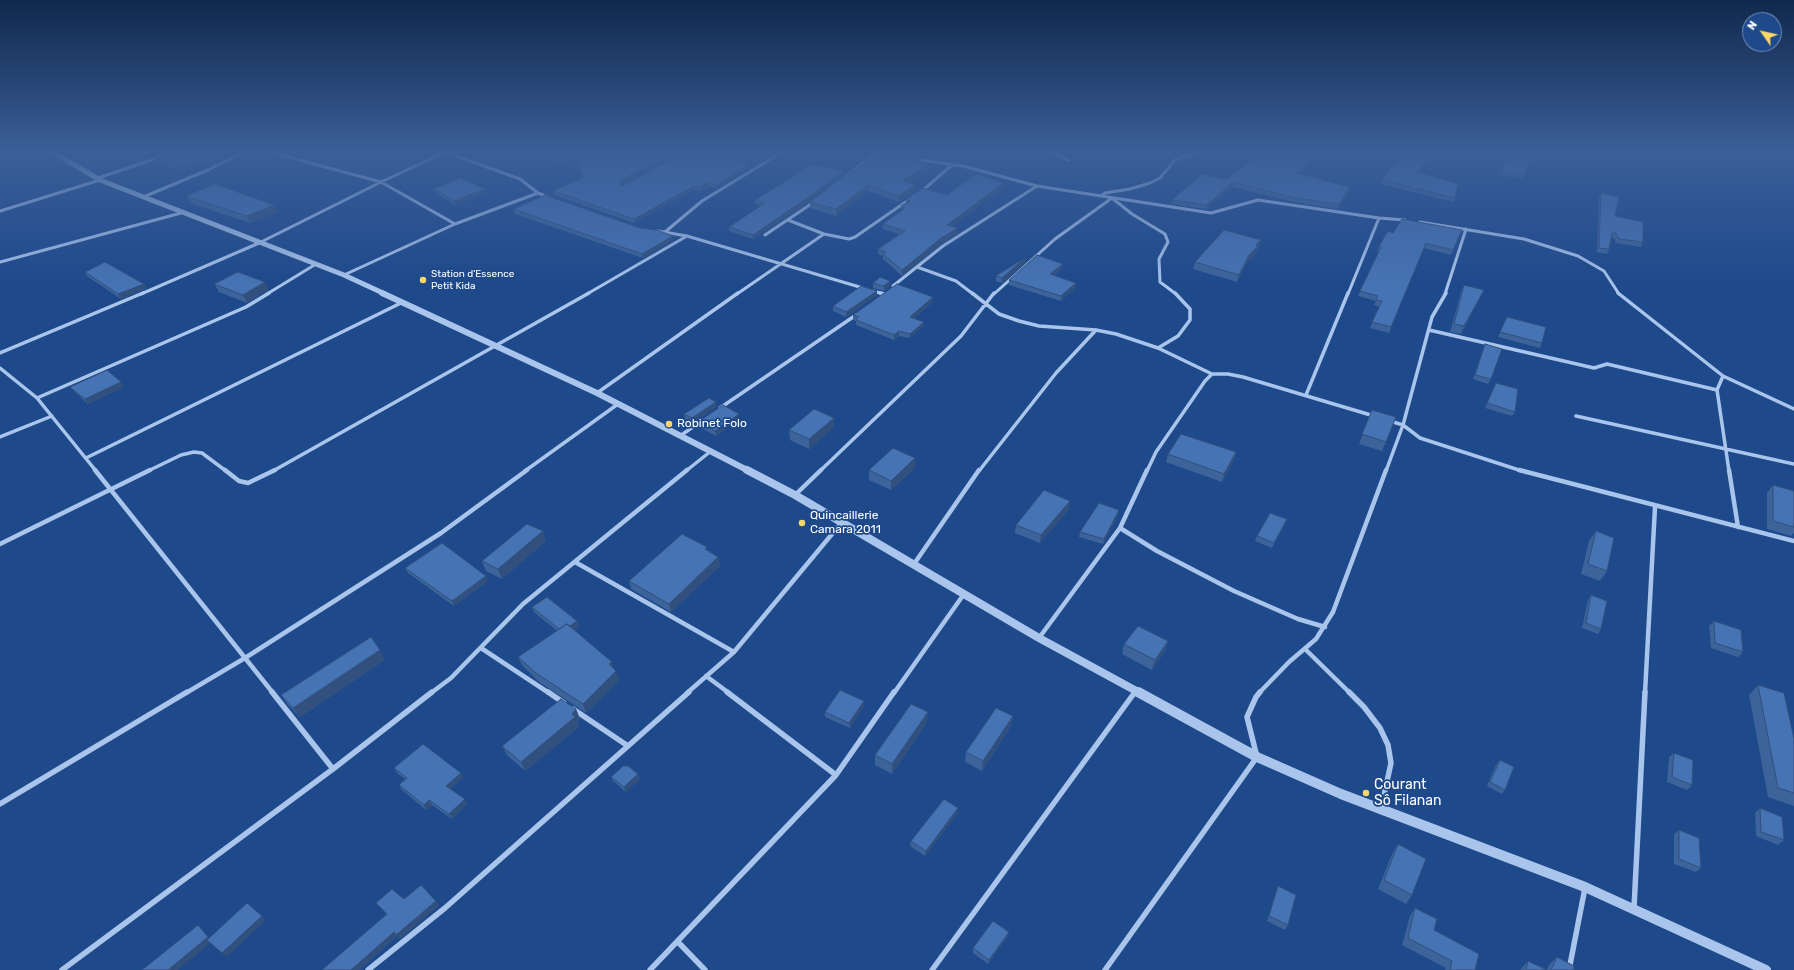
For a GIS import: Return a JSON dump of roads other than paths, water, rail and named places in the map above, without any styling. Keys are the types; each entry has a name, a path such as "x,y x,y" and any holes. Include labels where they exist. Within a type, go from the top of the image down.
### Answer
{"street":[{"path":"0,211 46,196"},
{"path":"0,353 259,243 352,196"},
{"path":"406,196 456,224"},
{"path":"344,275 456,224 529,196"},
{"path":"548,196 553,198"},
{"path":"665,232 710,196"},
{"path":"788,220 824,234 843,239 855,237 913,196"},
{"path":"880,298 943,246 1021,196"},
{"path":"1102,196 1211,213 1258,200 1524,238 1584,259 1604,271 1620,296 1723,376 1794,409"},
{"path":"143,197 344,275 597,393 795,495 1039,638 1257,757 1381,809 1585,888 1766,970"},
{"path":"795,495 961,336 996,292 1055,239 1112,198"},
{"path":"1112,198 1132,214 1165,234 1168,242 1159,259 1160,282 1165,288 1175,293 1190,309 1190,320 1178,336 1158,348"},
{"path":"765,235 818,199"},
{"path":"0,262 27,256 181,213"},
{"path":"1306,395 1379,218"},
{"path":"1106,970 1257,757 1247,717 1256,697 1289,662 1305,649 1325,627 1333,612 1403,425 1432,317 1448,289 1466,230"},
{"path":"657,231 687,236 884,294"},
{"path":"597,393 778,264 824,234"},
{"path":"0,544 181,455 194,452 202,453 239,481 248,483 261,478 497,346 687,236"},
{"path":"37,398 246,307 316,264"},
{"path":"917,267 956,281 999,314 1019,322 1039,326 1096,330 1116,334 1158,348 1212,374 1228,374 1244,377 1381,418"},
{"path":"86,458 403,302"},
{"path":"719,409 862,311"},
{"path":"914,564 988,458 1056,373 1096,330"},
{"path":"1429,330 1594,368 1607,364 1717,390"},
{"path":"0,368 37,398 52,416 333,769"},
{"path":"1039,638 1120,528 1156,452 1205,381 1212,374"},
{"path":"1723,376 1717,390 1738,527"},
{"path":"0,804 245,658 441,533 618,404"},
{"path":"0,436 52,416"},
{"path":"1576,416 1727,448 1794,464"},
{"path":"680,436 706,418"},
{"path":"1388,420 1403,425 1420,438 1509,468 1655,507 1794,541"},
{"path":"62,970 333,769 450,678 523,604 710,451"},
{"path":"1633,910 1655,507"},
{"path":"368,970 445,908 734,652 842,522"},
{"path":"1120,528 1157,551 1234,591 1298,619 1325,627"},
{"path":"575,562 734,652"},
{"path":"650,970 836,775 964,594"},
{"path":"481,648 628,746"},
{"path":"1305,649 1364,707 1380,728 1388,745 1391,763 1381,809"},
{"path":"706,676 836,775"},
{"path":"932,970 1136,691"},
{"path":"1569,970 1585,888"},
{"path":"678,942 705,970"}],"place":[{"name":"Station d'Essence Petit Kida","path":"423,280"},
{"name":"Robinet Folo","path":"669,424"},
{"name":"Quincaillerie Camara 2011","path":"802,523"},
{"name":"Courant Sô Filanan","path":"1366,793"}]}
